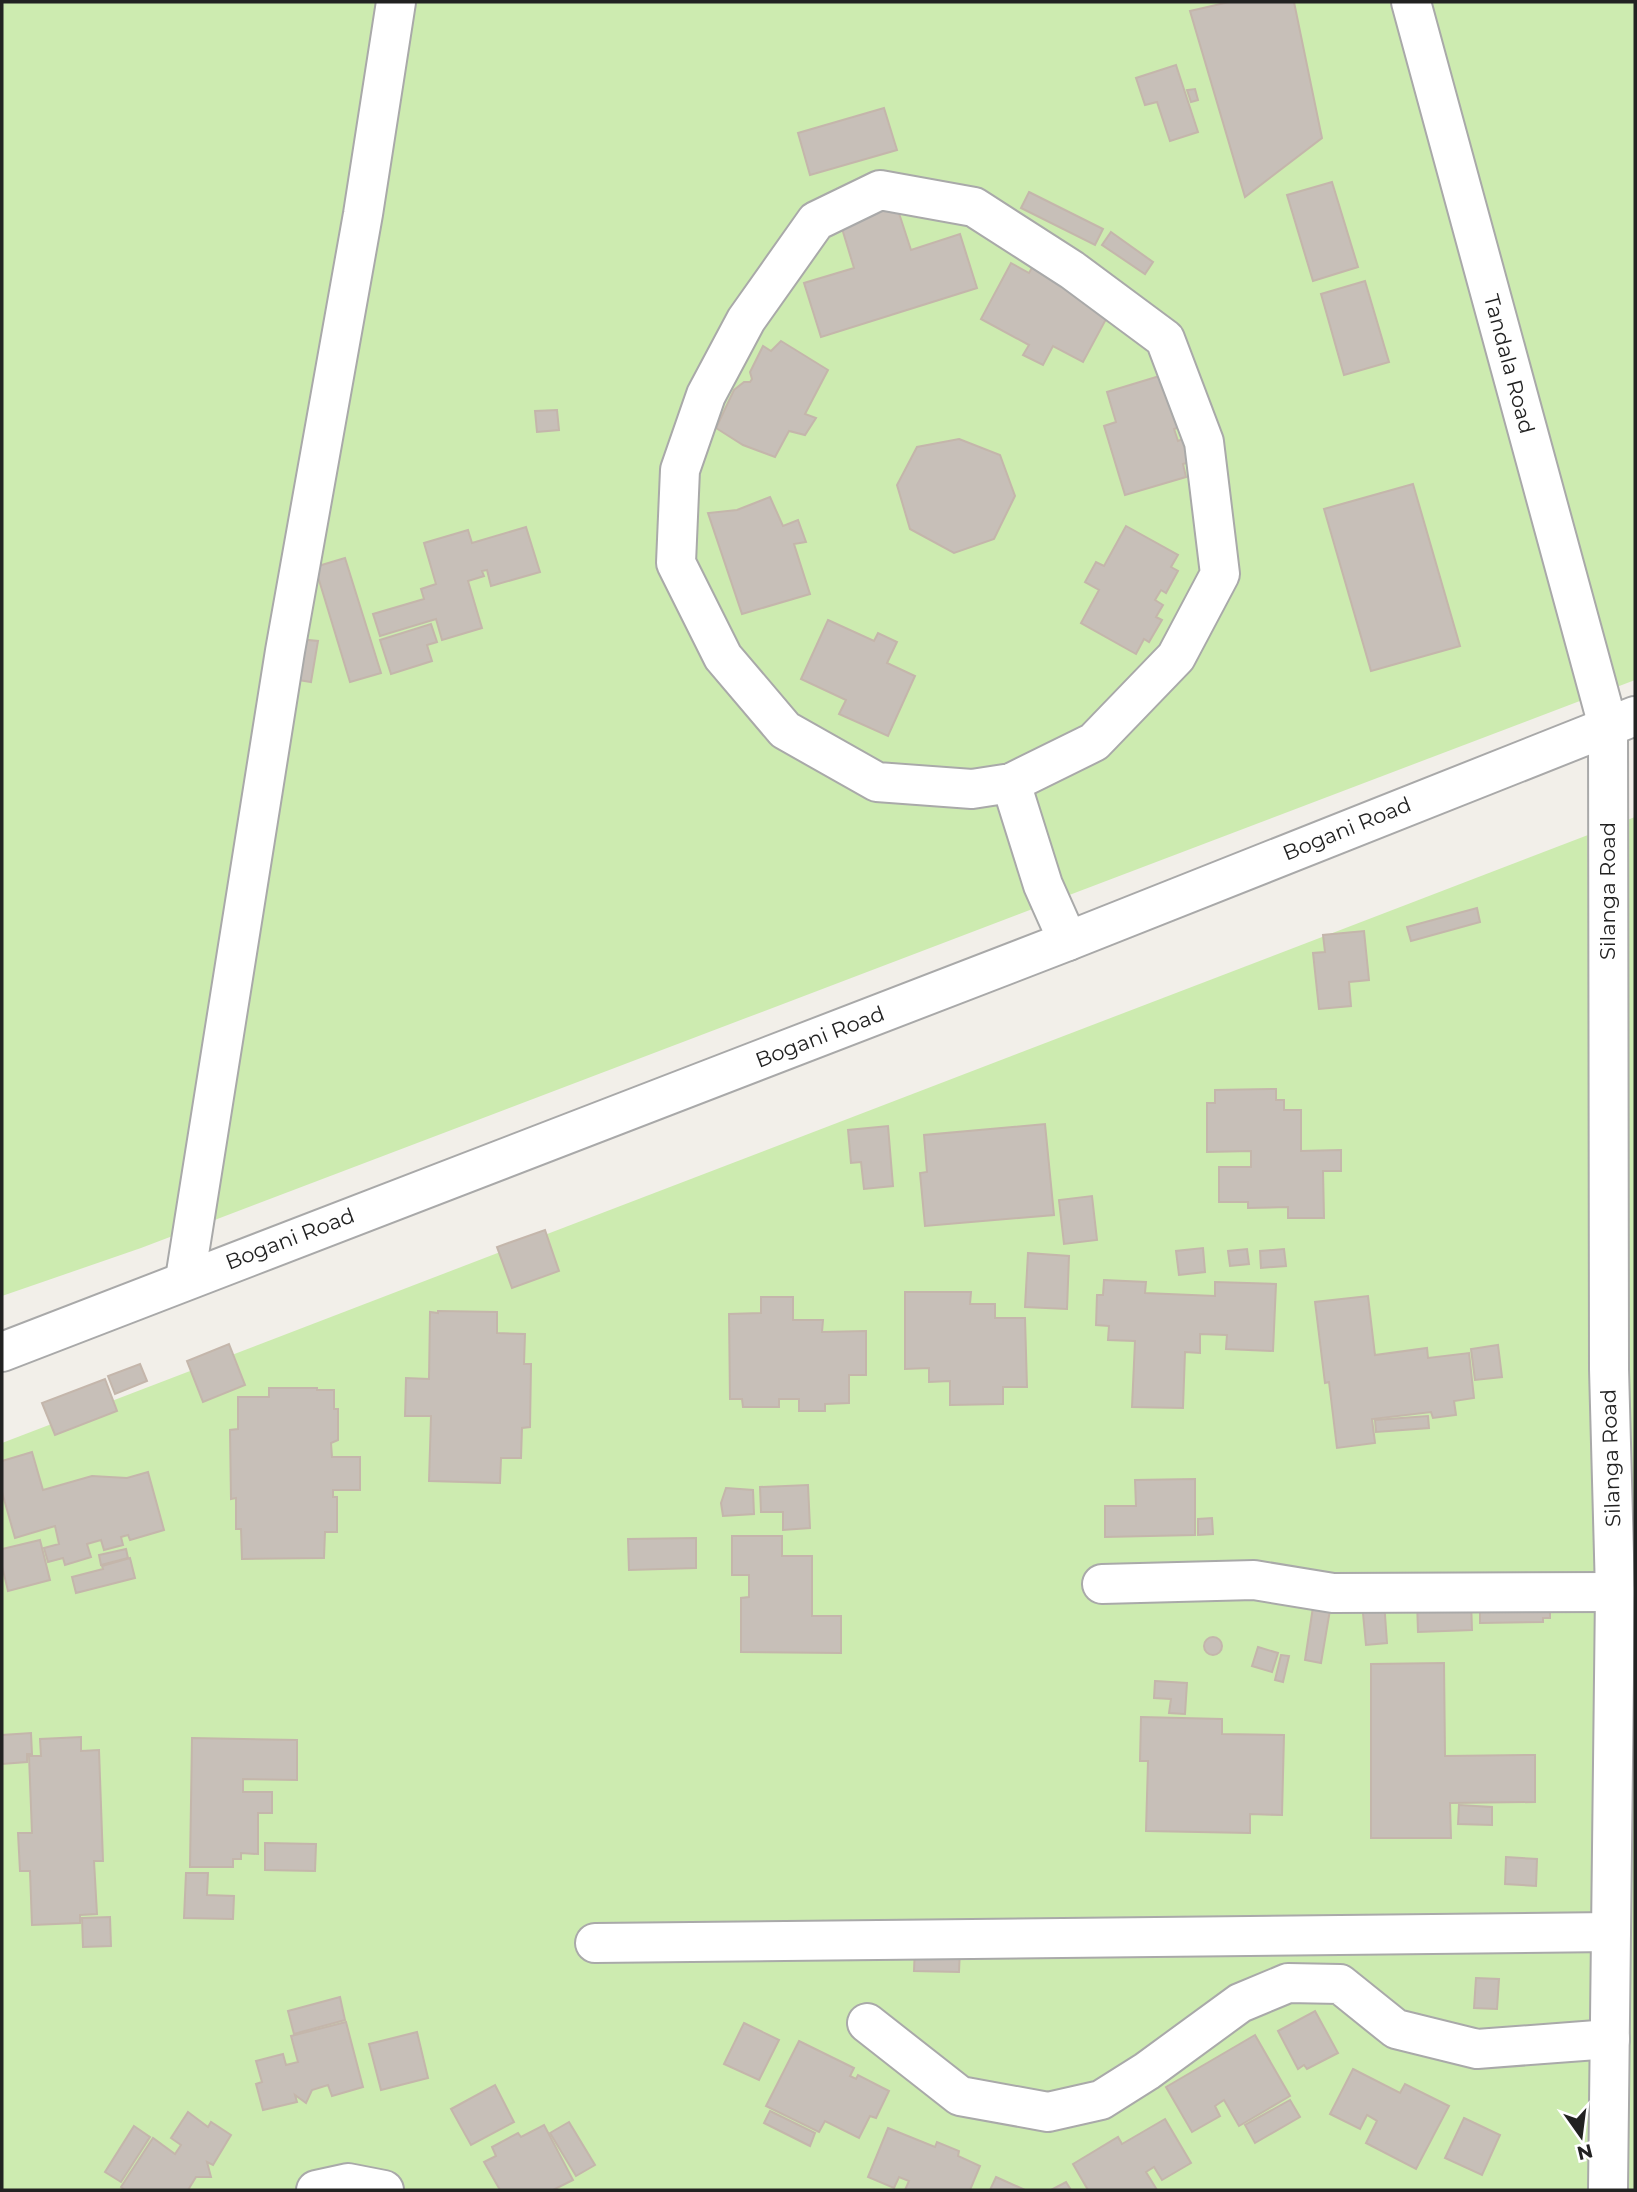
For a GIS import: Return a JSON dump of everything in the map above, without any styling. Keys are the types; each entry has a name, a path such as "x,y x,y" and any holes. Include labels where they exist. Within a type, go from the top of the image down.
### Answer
{"street":[{"path":"185,1279 285,651 363,214 396,2"},
{"name":"Tandala Road","path":"1411,2 1621,721"},
{"path":"880,190 974,207 1072,270 1165,339 1204,442 1220,574 1175,657 1094,742 1011,783 972,789 877,782 785,730 723,657 676,563 680,470 706,395 746,320 816,221 880,190"},
{"name":"Bogani Road","path":"2,1352 185,1279 1068,941 1621,721"},
{"name":"Silanga Road","path":"1608,2190 1615,1592 1622,1366 1621,721"},
{"path":"1011,783 1043,885 1068,941"},
{"path":"1102,1584 1254,1580 1333,1592 1615,1592"},
{"path":"595,1943 1611,1932"},
{"path":"867,2023 960,2096 1048,2112 1101,2100 1147,2071 1240,2003 1288,1983 1340,1983 1396,2029 1476,2049 1610,2039"},
{"path":"316,2190 348,2183 384,2190"}],"green space":[{"path":"2,2 1635,2 1635,680 141,1248 2,1296"},
{"path":"1635,817 1635,2190 2,2190 2,1443"}],"building":[{"path":"1229,2 1294,2 1322,138 1245,197 1190,11"},
{"path":"1176,65 1198,132 1170,141 1157,102 1145,105 1136,78"},
{"path":"1195,89 1198,100 1191,102 1187,90"},
{"path":"884,108 897,150 810,175 798,133"},
{"path":"1332,182 1358,267 1313,281 1287,195"},
{"path":"1029,192 1103,229 1095,245 1021,208"},
{"path":"896,204 911,250 960,234 977,288 821,337 804,283 854,268 840,222"},
{"path":"1111,232 1153,262 1145,274 1102,245"},
{"path":"1011,263 1029,273 1033,266 1112,308 1083,362 1053,346 1043,365 1023,355 1029,345 981,319"},
{"path":"1365,281 1389,362 1344,375 1321,294"},
{"path":"781,341 828,370 805,414 816,418 805,435 789,431 775,457 743,445 716,428 734,390 752,379 750,372 763,346 771,351"},
{"path":"1166,374 1180,427 1174,429 1178,441 1183,439 1190,462 1183,464 1186,477 1125,495 1104,426 1116,422 1107,392"},
{"path":"557,410 559,430 537,432 535,411"},
{"path":"959,439 1000,455 1015,496 994,539 954,553 910,529 897,485 917,447"},
{"path":"1413,484 1460,646 1371,671 1324,509"},
{"path":"770,497 783,526 798,520 806,542 794,544 810,594 742,614 708,513 737,510"},
{"path":"1126,526 1178,555 1171,567 1178,571 1166,593 1161,590 1155,600 1163,605 1156,617 1162,620 1149,642 1144,639 1136,654 1081,623 1099,590 1085,582 1096,562 1104,566"},
{"path":"526,527 540,572 491,586 487,570 482,571 484,576 468,581 482,628 442,640 436,619 380,636 373,614 424,599 421,589 436,584 424,543 468,530 472,543"},
{"path":"345,558 381,673 350,682 315,567"},
{"path":"828,620 874,641 878,633 897,642 887,663 915,676 888,736 839,714 846,700 801,679"},
{"path":"431,624 437,642 427,645 432,661 391,674 380,640"},
{"path":"298,639 318,641 311,682 292,679"},
{"path":"1477,908 1480,922 1411,941 1407,927"},
{"path":"1364,931 1369,980 1349,982 1351,1006 1319,1009 1313,953 1325,952 1323,935"},
{"path":"1276,1089 1276,1100 1284,1100 1284,1110 1301,1110 1301,1151 1341,1150 1341,1171 1323,1171 1324,1218 1288,1218 1288,1207 1248,1208 1248,1202 1219,1202 1219,1167 1251,1167 1251,1151 1207,1152 1207,1103 1215,1103 1215,1090"},
{"path":"1045,1124 1054,1215 925,1226 920,1173 927,1172 924,1135"},
{"path":"888,1126 893,1186 864,1189 861,1162 851,1163 848,1130"},
{"path":"1092,1196 1097,1240 1064,1244 1059,1200"},
{"path":"545,1230 559,1271 512,1288 497,1247"},
{"path":"1203,1248 1205,1272 1179,1275 1176,1251"},
{"path":"1247,1249 1249,1264 1230,1266 1228,1251"},
{"path":"1284,1249 1286,1266 1261,1268 1260,1251"},
{"path":"1028,1253 1069,1256 1067,1309 1025,1307"},
{"path":"1104,1280 1146,1282 1145,1293 1215,1296 1215,1282 1276,1284 1273,1351 1226,1349 1227,1335 1200,1334 1200,1353 1185,1352 1183,1408 1132,1407 1135,1341 1108,1340 1109,1326 1096,1325 1097,1295 1103,1295"},
{"path":"905,1292 971,1292 970,1304 995,1304 995,1318 1025,1318 1027,1387 1003,1387 1003,1404 950,1405 950,1381 929,1382 929,1368 905,1369"},
{"path":"1368,1296 1375,1355 1427,1348 1428,1358 1469,1353 1474,1398 1454,1401 1456,1415 1433,1418 1431,1412 1372,1419 1375,1443 1337,1448 1329,1382 1325,1383 1315,1302"},
{"path":"761,1297 793,1297 793,1320 823,1320 822,1332 866,1331 866,1375 849,1375 849,1403 825,1404 825,1411 799,1411 799,1399 779,1399 779,1407 743,1407 742,1399 730,1399 729,1314 761,1313"},
{"path":"430,1312 497,1312 497,1333 525,1334 524,1364 531,1364 530,1427 522,1428 521,1458 501,1458 500,1483 429,1481 431,1416 405,1416 406,1378 429,1379"},
{"path":"229,1344 245,1385 203,1402 187,1361"},
{"path":"1498,1345 1502,1377 1475,1380 1471,1349"},
{"path":"140,1364 147,1381 115,1394 108,1376"},
{"path":"105,1379 117,1411 55,1435 42,1403"},
{"path":"269,1388 334,1390 334,1409 338,1409 338,1440 331,1443 332,1457 360,1457 360,1490 333,1490 333,1497 337,1497 337,1532 325,1532 324,1558 242,1559 241,1529 236,1529 236,1498 231,1499 230,1430 238,1429 238,1397 269,1397"},
{"path":"1428,1416 1429,1428 1376,1432 1375,1420"},
{"path":"32,1452 43,1490 92,1476 127,1478 148,1472 164,1530 130,1540 128,1535 121,1537 123,1545 104,1550 101,1540 87,1544 91,1557 65,1565 63,1558 48,1562 44,1548 59,1544 55,1526 15,1538 2,1492 2,1461"},
{"path":"1195,1479 1195,1535 1105,1537 1105,1506 1136,1506 1135,1480"},
{"path":"808,1485 810,1528 783,1530 783,1512 761,1512 760,1487"},
{"path":"726,1488 753,1490 754,1514 723,1516 721,1503"},
{"path":"1212,1518 1213,1534 1198,1535 1198,1519"},
{"path":"732,1536 782,1536 782,1556 812,1556 812,1616 841,1616 841,1653 741,1652 741,1598 749,1597 749,1575 732,1575"},
{"path":"696,1538 696,1568 629,1570 628,1539"},
{"path":"40,1540 50,1580 8,1591 2,1566 2,1549"},
{"path":"126,1549 128,1558 101,1565 99,1555"},
{"path":"130,1558 135,1578 76,1593 72,1577"},
{"path":"1480,1595 1550,1601 1550,1618 1543,1618 1543,1622 1480,1623"},
{"path":"1471,1600 1472,1630 1418,1632 1417,1601"},
{"path":"1384,1601 1387,1643 1366,1645 1362,1603"},
{"path":"1313,1607 1330,1610 1321,1663 1305,1660"},
{"path":"1209,1637 1217,1637 1222,1646 1220,1653 1209,1655 1204,1650 1204,1642"},
{"path":"1258,1647 1278,1653 1272,1672 1252,1666"},
{"path":"1281,1655 1289,1656 1283,1682 1275,1680"},
{"path":"1444,1663 1445,1756 1535,1755 1535,1802 1450,1803 1451,1838 1371,1838 1371,1664"},
{"path":"1155,1681 1187,1683 1185,1714 1169,1713 1171,1699 1154,1698"},
{"path":"1141,1717 1222,1719 1222,1734 1284,1735 1282,1815 1250,1814 1250,1833 1146,1831 1148,1761 1140,1761"},
{"path":"31,1733 32,1754 27,1754 27,1762 2,1764 2,1735"},
{"path":"81,1737 81,1751 99,1750 103,1861 94,1861 97,1914 80,1915 80,1923 32,1925 30,1871 20,1871 18,1833 32,1833 29,1756 41,1756 40,1739"},
{"path":"192,1738 297,1740 297,1780 243,1779 243,1792 272,1792 272,1813 258,1813 258,1854 241,1853 241,1859 233,1859 233,1867 190,1867"},
{"path":"1459,1805 1492,1807 1492,1825 1458,1824"},
{"path":"265,1843 316,1844 315,1871 265,1870"},
{"path":"1506,1857 1537,1859 1536,1886 1505,1884"},
{"path":"186,1873 208,1873 207,1895 234,1896 233,1919 184,1918"},
{"path":"110,1917 111,1946 83,1947 82,1918"},
{"path":"915,1946 960,1948 959,1972 914,1971"},
{"path":"1476,1978 1499,1979 1497,2009 1474,2008"},
{"path":"340,1997 345,2020 294,2034 288,2011"},
{"path":"1315,2011 1338,2053 1307,2069 1304,2065 1298,2069 1278,2031"},
{"path":"346,2022 363,2087 332,2096 328,2085 312,2090 306,2103 295,2095 297,2102 263,2110 256,2084 262,2082 256,2061 283,2054 286,2065 298,2062 291,2036"},
{"path":"744,2023 779,2040 759,2080 724,2064"},
{"path":"417,2032 428,2078 381,2090 369,2044"},
{"path":"1255,2035 1290,2096 1239,2126 1224,2100 1215,2106 1220,2116 1192,2132 1166,2087"},
{"path":"799,2041 854,2068 850,2076 856,2079 858,2075 889,2091 876,2118 870,2116 859,2138 825,2121 819,2132 766,2106"},
{"path":"1353,2069 1400,2093 1405,2084 1449,2106 1416,2169 1366,2143 1377,2121 1367,2115 1360,2129 1330,2114"},
{"path":"495,2085 514,2122 471,2145 451,2109"},
{"path":"1290,2100 1300,2117 1255,2143 1245,2125"},
{"path":"770,2111 815,2133 810,2146 764,2123"},
{"path":"188,2112 208,2127 211,2122 231,2135 213,2165 207,2162 211,2177 196,2177 188,2190 125,2190 121,2187 153,2138 175,2154 181,2145 171,2138"},
{"path":"1464,2118 1500,2135 1482,2175 1445,2158"},
{"path":"1165,2119 1191,2163 1162,2180 1154,2167 1146,2172 1157,2190 1088,2190 1073,2164 1118,2137 1122,2144"},
{"path":"569,2122 595,2165 576,2176 550,2133"},
{"path":"544,2125 573,2180 553,2190 500,2190 484,2162 496,2156 492,2147 518,2133 521,2137"},
{"path":"134,2126 150,2137 121,2182 105,2172"},
{"path":"888,2128 935,2147 937,2142 959,2151 958,2156 980,2166 970,2190 905,2190 909,2181 899,2177 894,2188 868,2177"},
{"path":"996,2177 1025,2190 990,2190"},
{"path":"1066,2182 1071,2190 1051,2190"}]}
